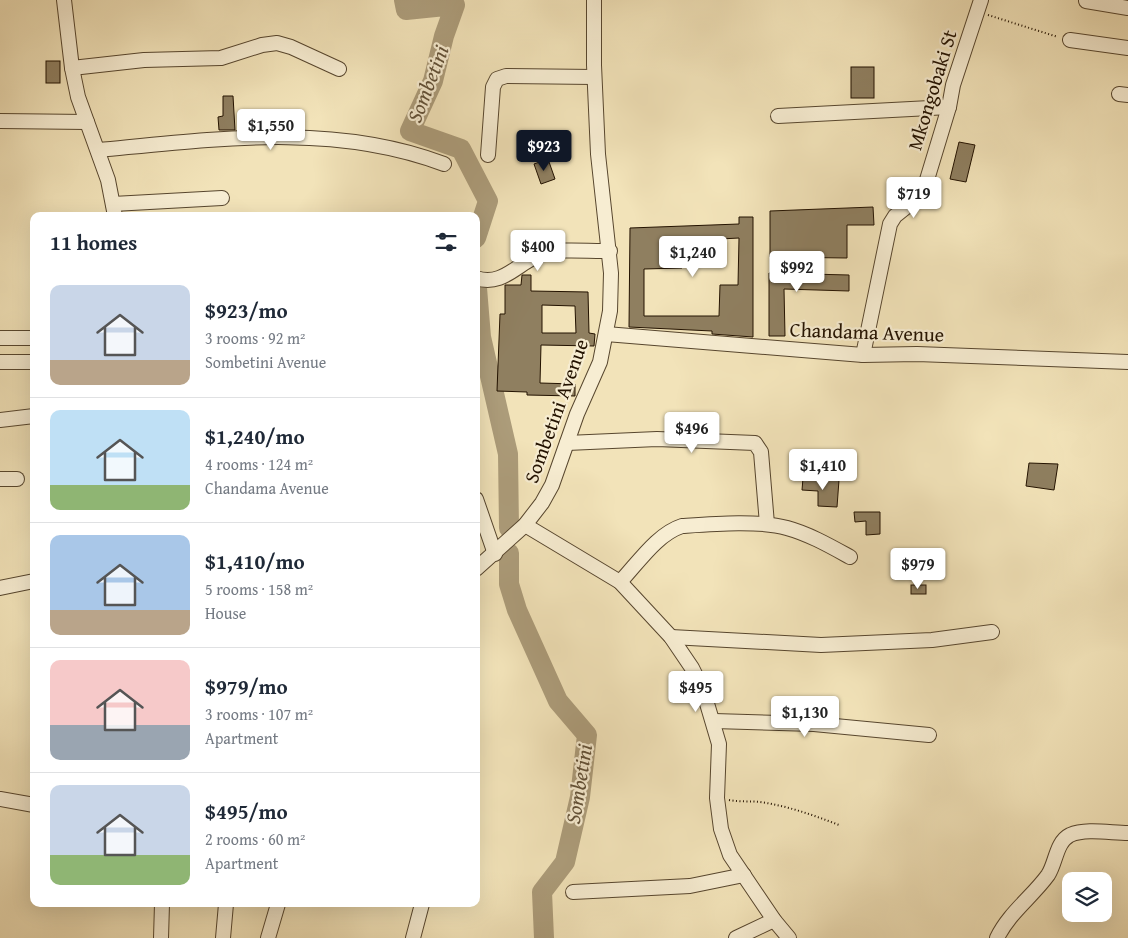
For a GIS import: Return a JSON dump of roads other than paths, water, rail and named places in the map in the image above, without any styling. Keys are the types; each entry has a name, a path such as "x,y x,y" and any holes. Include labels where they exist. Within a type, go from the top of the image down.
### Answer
{"street":[{"path":"64,0 72,68 78,97 99,150 114,210 222,198"},
{"name":"Sombetini Avenue","path":"480,566 525,525 542,503 552,485 600,362 606,334 610,311 610,252 598,154 594,77 594,0"},
{"path":"1086,1 1128,8"},
{"name":"Mkongobaki St","path":"863,355 890,224 895,216 920,196 949,107 953,86 977,4"},
{"path":"1070,40 1128,48"},
{"path":"72,68 153,60 221,58 262,45 277,43 291,47 339,69"},
{"path":"488,155 493,87 497,79 506,76 594,77"},
{"path":"778,116 949,107"},
{"path":"0,121 87,122"},
{"path":"99,150 183,142 296,136 335,140 408,152 444,164"},
{"path":"480,278 496,280 503,278 529,260 546,252 610,252"},
{"name":"Chandama Avenue","path":"606,334 863,355 917,354 1128,362"},
{"path":"0,338 30,338"},
{"path":"0,362 30,362"},
{"path":"0,420 30,416"},
{"path":"567,443 657,439 755,443 762,452 767,524"},
{"path":"0,479 17,479"},
{"path":"480,511 495,554"},
{"path":"620,582 672,530 692,526 767,524 786,528 811,537 850,557"},
{"path":"525,525 620,582 671,637 692,668 703,690 714,721 719,744 717,798 721,829 730,855 774,920 789,938"},
{"path":"0,588 30,582"},
{"path":"671,637 821,645 932,640 992,632"},
{"path":"714,721 814,724 929,735"},
{"path":"0,799 30,804"},
{"path":"997,938 1008,919 1048,874 1063,841 1070,836 1084,832 1128,833"},
{"path":"573,892 682,886 744,875"},
{"path":"161,938 162,907"},
{"path":"223,938 226,907"},
{"path":"269,938 277,907"},
{"path":"413,938 421,907"},
{"path":"736,938 774,920"}],"waterway":[{"name":"Sombetini","path":"404,0 406,10 455,5 444,36 433,81 410,131 461,149 488,201 480,226"},
{"name":"Sombetini","path":"480,325 481,337 508,454 509,528"},
{"name":"Sombetini","path":"509,553 509,584 517,610 558,701 587,735 580,797 565,862 542,892 544,938"}]}
